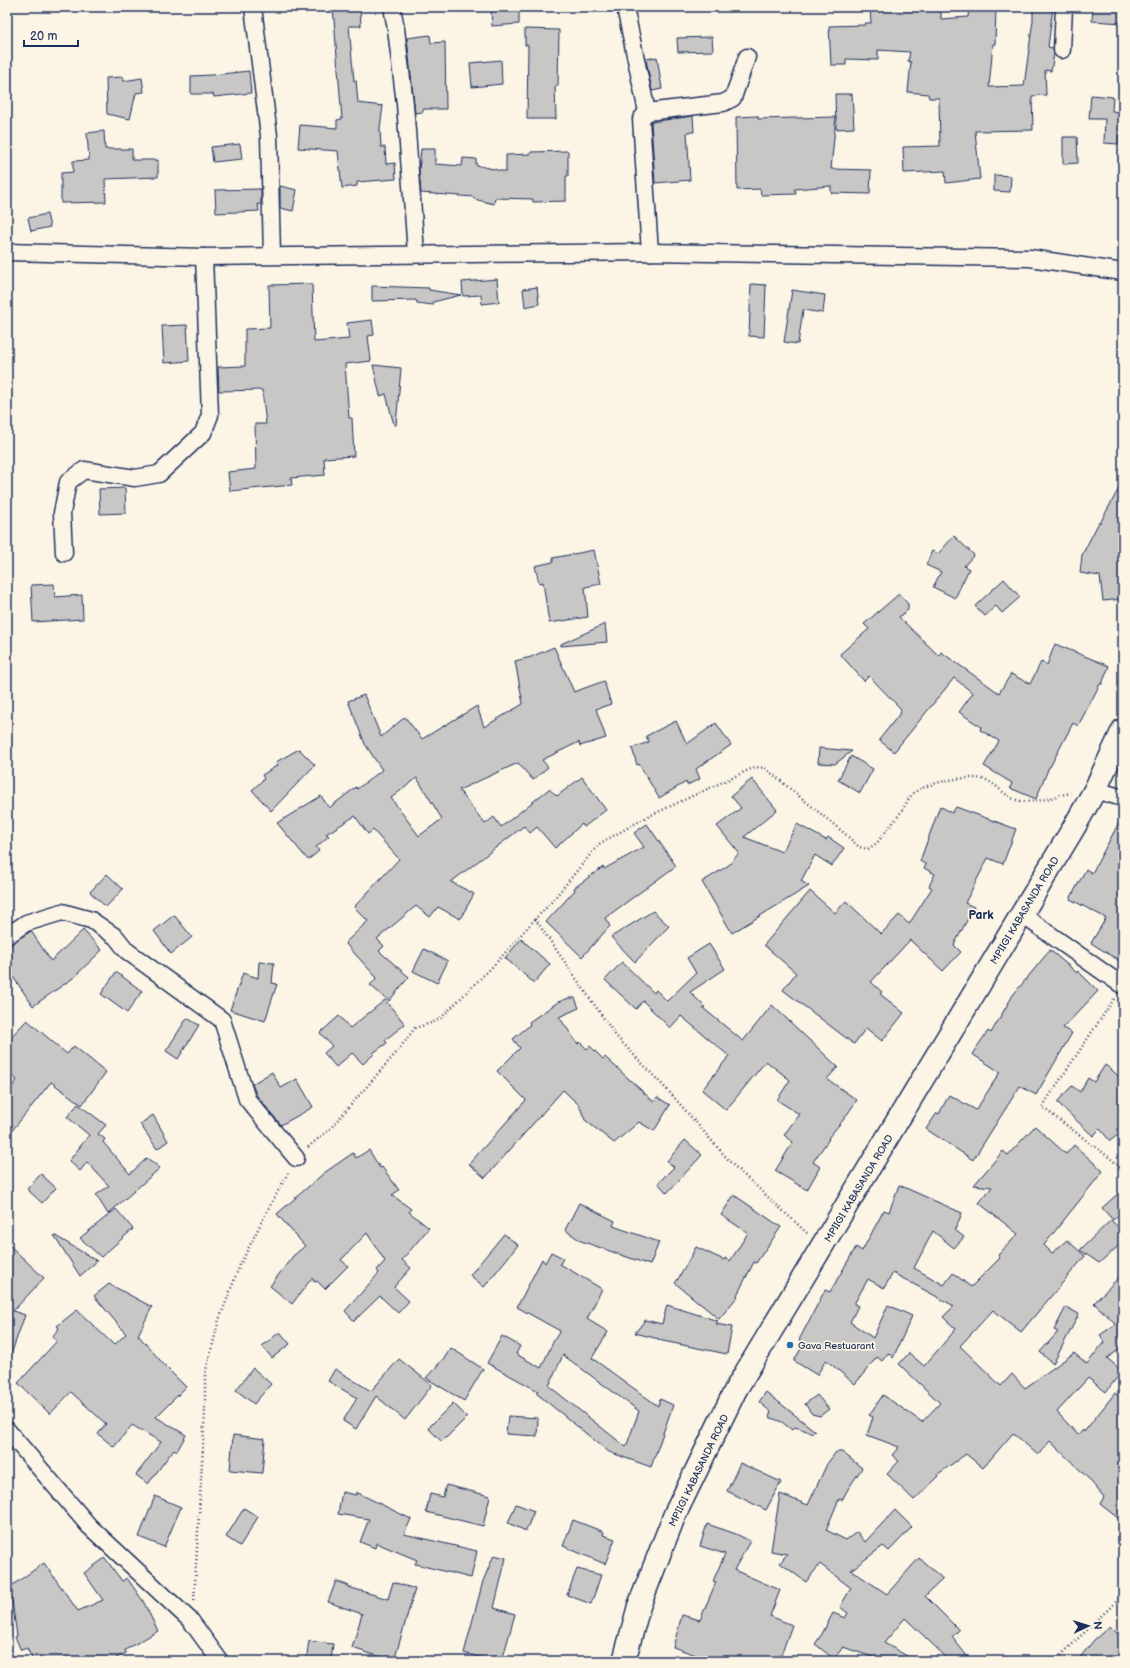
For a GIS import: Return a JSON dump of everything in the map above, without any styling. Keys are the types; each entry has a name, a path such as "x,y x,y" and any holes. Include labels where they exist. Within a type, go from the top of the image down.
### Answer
{"main road":[{"name":"MPIIGI KABASANDA ROAD","path":"624,1661 640,1606 675,1514 736,1389 823,1247 1069,836 1095,790 1123,730"}],"street":[{"path":"253,7 270,136 272,255"},
{"path":"392,7 405,104 416,253"},
{"path":"625,7 647,112"},
{"path":"1062,50 1064,7"},
{"path":"650,252 641,119 647,112 723,103 728,101 733,98 747,57"},
{"path":"7,252 204,257 416,253 650,252 1030,258 1123,272"},
{"path":"64,553 62,513 68,482 84,470 135,478 159,474 203,433 210,415 204,257"},
{"path":"1095,790 1123,798"},
{"path":"7,936 26,923 62,912 91,920 116,937 127,951 222,1020 247,1099 296,1158"},
{"path":"1021,914 1123,986"},
{"path":"7,1430 89,1526 191,1621 220,1661"}],"path":[{"path":"191,1621 195,1590 205,1374 219,1320 240,1265 264,1215 296,1158 329,1130 416,1028 441,1018 496,963 548,906 599,844 645,818 755,767 765,768 859,847 868,849 877,843 915,792 942,782 970,777 986,780 1001,788 1007,796 1016,800 1028,801 1044,800 1057,796 1095,790"},
{"path":"535,919 616,1036 672,1095 731,1163 823,1247"},
{"path":"1123,986 1042,1107 1110,1158 1123,1170"},
{"path":"1055,1661 1123,1595"}],"building":[{"path":"333,7 360,7 361,26 349,26 354,81 356,80 358,103 383,106 380,128 381,147 385,147 386,164 395,163 396,179 357,182 357,186 342,188 338,151 298,148 300,125 337,128 337,120 342,119"},
{"path":"870,7 941,7 941,19 968,17 969,7 996,7 995,44 993,44 989,87 1024,86 1033,20 1033,7 1053,7 1048,47 1053,48 1054,54 1051,71 1045,70 1046,95 1032,96 1033,130 975,131 980,179 946,183 945,171 904,173 903,147 940,146 939,98 929,98 928,94 908,92 911,62 908,61 910,52 878,50 878,60 846,59 846,65 831,65 829,26 865,25 865,23 871,23"},
{"path":"1093,7 1123,7 1123,23 1092,21"},
{"path":"519,10 519,24 492,26 491,11"},
{"path":"525,29 559,30 558,86 555,86 556,119 527,119 528,45 525,45"},
{"path":"430,35 431,43 445,42 446,109 423,109 423,112 415,113 407,38"},
{"path":"712,37 713,51 678,52 677,38"},
{"path":"657,57 662,89 652,91 646,59"},
{"path":"501,60 502,84 472,87 470,63"},
{"path":"249,71 251,93 214,97 213,94 191,94 191,76"},
{"path":"123,77 123,81 142,78 144,92 136,93 130,119 107,114 106,78"},
{"path":"835,94 852,94 854,128 836,129"},
{"path":"1091,95 1113,97 1112,111 1123,114 1123,132 1119,132 1118,144 1104,143 1105,119 1089,119"},
{"path":"693,116 694,132 687,132 690,180 655,183 651,122"},
{"path":"758,116 758,119 836,117 831,169 871,170 870,194 831,193 831,186 795,189 796,194 761,195 760,189 737,190 736,117"},
{"path":"104,131 105,149 132,149 132,160 158,160 158,177 105,179 106,202 61,203 61,173 73,172 73,161 89,160 87,133"},
{"path":"1063,137 1077,137 1078,163 1063,164"},
{"path":"240,144 242,159 213,162 211,147"},
{"path":"421,149 435,149 435,164 462,166 463,158 476,159 476,165 506,172 506,155 531,154 531,152 568,151 566,201 533,202 533,199 495,198 494,204 474,199 474,197 421,193 419,170"},
{"path":"994,175 1011,176 1010,192 994,191"},
{"path":"280,186 297,190 293,211 280,208"},
{"path":"261,189 261,204 258,204 259,211 216,213 215,190"},
{"path":"47,214 50,227 31,231 28,218"},
{"path":"497,279 499,302 482,304 481,295 463,296 462,282"},
{"path":"312,284 314,342 349,339 347,323 372,320 374,335 368,336 371,361 345,364 349,418 352,418 354,456 324,458 325,475 291,478 292,485 230,491 228,472 256,469 255,424 266,424 262,390 219,391 218,367 245,366 245,329 270,328 269,285"},
{"path":"751,284 766,285 764,337 749,336"},
{"path":"372,286 429,288 429,290 461,295 433,302 433,305 417,303 416,300 372,301"},
{"path":"537,287 539,304 525,307 523,289"},
{"path":"792,290 825,295 823,313 803,310 798,344 784,342"},
{"path":"187,325 189,361 164,363 162,326"},
{"path":"373,365 401,368 396,425 394,425 386,394 380,396"},
{"path":"1123,481 1123,599 1103,601 1100,576 1080,573 1082,555"},
{"path":"125,488 126,513 100,514 99,489"},
{"path":"954,536 974,555 964,566 969,569 955,598 933,587 941,572 926,565 932,551 938,554"},
{"path":"594,550 601,584 585,587 588,617 549,623 543,582 539,583 535,566 553,562 553,558"},
{"path":"1004,579 1020,597 1002,613 996,606 985,616 975,606"},
{"path":"54,584 55,597 82,595 83,619 33,622 31,585"},
{"path":"899,594 908,604 908,610 899,617 939,656 941,652 999,693 1011,674 1030,684 1041,662 1047,665 1055,644 1109,666 1102,684 1100,684 1078,726 1073,723 1049,767 1036,799 1010,788 1012,783 984,766 999,741 980,730 981,727 959,712 973,693 954,678 894,752 879,740 901,712 901,709 869,676 864,681 840,654 869,629 864,624"},
{"path":"605,624 607,642 561,646 561,644"},
{"path":"554,647 574,692 604,681 611,704 596,709 606,738 580,746 579,742 542,760 548,767 533,780 518,763 459,790 485,824 494,817 501,827 549,789 557,796 582,777 606,810 584,827 582,824 555,848 537,827 530,833 524,826 451,882 474,894 460,919 438,907 430,917 416,906 377,939 384,946 379,951 409,977 389,1001 370,985 377,978 345,943 368,921 354,907 399,859 373,830 368,834 355,816 326,834 329,836 316,847 319,851 308,860 277,823 321,796 329,808 356,787 357,789 382,770 365,744 348,701 364,695 381,737 405,717 422,739 477,706 484,727 523,704 515,661 531,657","holes":["417,778 442,819 419,836 391,798"]},
{"path":"676,721 687,744 716,723 731,745 696,769 700,779 687,785 686,782 659,798 639,764 637,765 632,748 649,742 646,736"},
{"path":"819,748 852,751 835,764 818,763"},
{"path":"299,749 315,765 271,811 252,790 264,779 262,775 278,765 276,762"},
{"path":"851,756 873,769 860,793 838,780"},
{"path":"752,779 777,810 744,837 782,852 797,824 826,840 828,837 844,848 832,866 815,855 801,881 809,886 732,933 702,882 729,865 739,853 717,826 741,808 731,796"},
{"path":"940,806 952,813 956,807 1016,829 1003,864 988,858 965,903 974,907 954,945 961,952 943,971 910,940 871,982 882,992 880,994 904,1013 882,1041 866,1028 854,1044 783,990 796,973 764,945 810,891 835,913 846,901 881,934 899,915 909,924 932,888 929,886 935,874 924,868 926,865 920,861"},
{"path":"1123,815 1123,963 1091,943 1106,918 1070,899 1086,869 1092,873"},
{"path":"647,824 676,866 605,918 610,926 582,957 546,922 575,890 574,888 603,867 604,869 644,847 634,833"},
{"path":"107,874 123,889 106,907 90,892"},
{"path":"653,911 669,926 635,962 611,937"},
{"path":"174,915 192,937 171,954 154,931"},
{"path":"83,930 102,950 73,978 33,1006 7,968 7,946 31,931 51,961"},
{"path":"521,939 550,964 534,983 505,958"},
{"path":"709,944 725,969 690,992 705,1007 703,1008 743,1041 772,1005 838,1067 827,1079 857,1100 828,1138 829,1139 813,1162 820,1167 807,1190 775,1171 793,1142 784,1135 799,1114 777,1100 790,1080 766,1061 726,1110 702,1090 729,1056 681,1016 670,1028 643,1001 636,1009 605,980 622,962 654,993 656,990 667,1001 696,973 687,958"},
{"path":"424,949 448,961 437,983 413,971"},
{"path":"1050,950 1077,973 1078,971 1098,991 1063,1028 1072,1033 1036,1095 1020,1086 973,1160 926,1129 937,1113 939,1114 949,1095 976,1110 1000,1072 972,1054 988,1031 991,1033 1013,995"},
{"path":"259,962 274,963 272,983 277,984 265,1021 230,1010 243,973 258,978"},
{"path":"116,972 142,991 127,1013 101,994"},
{"path":"569,998 575,998 579,1008 559,1017 578,1044 580,1042 587,1049 590,1046 603,1059 605,1057 654,1102 657,1097 670,1105 654,1131 639,1122 614,1143 585,1120 579,1105 563,1090 485,1178 469,1164 526,1100 497,1071 520,1048 513,1039 530,1025 529,1022 558,1002"},
{"path":"385,1000 405,1024 385,1040 387,1043 373,1053 374,1054 363,1064 352,1053 336,1067 324,1053 332,1046 320,1033 339,1016 350,1028"},
{"path":"187,1018 199,1025 178,1059 166,1051"},
{"path":"27,1020 67,1054 74,1046 106,1072 82,1105 51,1082 7,1137 7,1093 17,1080 7,1072 7,1041"},
{"path":"1105,1065 1123,1081 1123,1131 1110,1141 1100,1129 1093,1136 1057,1102 1072,1086 1080,1092 1088,1078 1094,1082"},
{"path":"272,1072 281,1088 297,1079 313,1107 281,1125 257,1096 252,1084"},
{"path":"78,1104 106,1125 98,1134 105,1139 103,1142 130,1174 147,1158 160,1168 108,1214 96,1195 109,1186 87,1162 80,1171 69,1161 89,1135 67,1117"},
{"path":"153,1115 168,1141 157,1149 140,1124"},
{"path":"1035,1126 1066,1154 1074,1145 1103,1171 1044,1245 1052,1253 1067,1240 1085,1256 1021,1332 993,1310 960,1346 1001,1386 1012,1374 1025,1388 1074,1353 1087,1364 1104,1342 1100,1335 1116,1324 1094,1303 1123,1273 1123,1347 1107,1358 1122,1371 1106,1392 1088,1378 1057,1412 1078,1435 1083,1430 1084,1432 1115,1393 1123,1401 1123,1522 1100,1504 1104,1497 1087,1477 1050,1441 1038,1455 1013,1433 983,1468 966,1454 938,1474 939,1476 914,1500 887,1474 899,1461 892,1455 899,1447 867,1435 873,1417 869,1415 883,1395 922,1422 940,1403 899,1364 909,1353 924,1366 956,1329 943,1317 954,1306 893,1273 884,1288 868,1279 854,1304 858,1306 850,1322 873,1338 888,1305 912,1316 893,1358 888,1353 882,1361 877,1357 855,1384 826,1360 817,1375 794,1361 804,1343 799,1340 825,1290 830,1292 856,1247 862,1251 884,1210 889,1212 899,1185 962,1213 955,1230 964,1237 954,1248 933,1231 914,1268 944,1285 953,1273 971,1287 1000,1258 998,1255 1018,1234 979,1203 992,1187 974,1185 1003,1151 1008,1155"},
{"path":"685,1140 702,1155 667,1193 658,1183 674,1167 667,1161"},
{"path":"369,1150 380,1168 382,1167 399,1190 392,1195 411,1209 409,1212 429,1228 402,1260 411,1268 394,1287 409,1301 398,1313 380,1296 354,1321 345,1311 379,1273 377,1270 385,1261 367,1233 341,1260 348,1266 325,1289 312,1278 292,1304 270,1286 293,1256 305,1246 277,1214 324,1173 353,1153 356,1158"},
{"path":"41,1174 56,1188 42,1203 27,1189"},
{"path":"1123,1189 1123,1211 1113,1220 1102,1208"},
{"path":"734,1195 781,1227 756,1263 754,1262 737,1295 738,1296 719,1319 675,1283 696,1247 724,1260 725,1258 730,1261 748,1233 721,1215"},
{"path":"579,1203 615,1221 613,1226 659,1242 650,1265 581,1241 565,1230"},
{"path":"116,1209 133,1229 101,1257 80,1238"},
{"path":"1111,1220 1123,1232 1123,1242 1099,1263 1080,1250"},
{"path":"504,1234 518,1245 484,1287 470,1275"},
{"path":"54,1235 97,1261 80,1276"},
{"path":"7,1243 44,1278 13,1311 25,1315 9,1360 7,1359"},
{"path":"551,1252 563,1258 560,1264 602,1289 587,1319 608,1332 592,1358 658,1406 660,1399 673,1405 651,1467 609,1452 536,1393 538,1391 487,1363 502,1336 520,1346 516,1354 541,1368 554,1340 560,1331 517,1307 542,1259 545,1263","holes":["563,1355 639,1411 626,1447 549,1386"]},
{"path":"109,1284 152,1307 138,1335 186,1387 156,1417 186,1435 177,1451 174,1449 148,1484 136,1475 161,1442 132,1425 114,1447 98,1434 106,1424 71,1392 50,1414 18,1383 57,1341 52,1337 59,1328 57,1326 77,1310 114,1345 126,1334 94,1296"},
{"path":"667,1305 718,1321 716,1324 732,1327 727,1354 658,1340 659,1339 635,1333 645,1320 662,1324"},
{"path":"1066,1307 1079,1314 1053,1364 1040,1352 1058,1332 1054,1330"},
{"path":"280,1332 290,1344 272,1358 262,1346"},
{"path":"451,1348 483,1369 464,1401 426,1378"},
{"path":"399,1359 432,1385 405,1420 376,1396 356,1429 343,1421 357,1398 328,1381 335,1369 371,1391"},
{"path":"253,1368 271,1384 254,1404 236,1390"},
{"path":"766,1392 815,1431 813,1433 795,1427 792,1430 782,1422 769,1417 771,1412 759,1402"},
{"path":"817,1395 829,1409 820,1416 812,1414 805,1404"},
{"path":"453,1403 467,1417 442,1442 428,1428"},
{"path":"508,1416 538,1418 537,1436 506,1434"},
{"path":"233,1435 265,1439 262,1473 230,1470"},
{"path":"836,1452 842,1452 862,1468 842,1500 839,1499 826,1530 846,1540 857,1532 865,1542 895,1510 912,1527 889,1551 883,1546 851,1570 887,1594 919,1558 943,1579 925,1596 959,1630 952,1637 971,1661 950,1661 905,1618 884,1643 916,1661 884,1661 843,1647 834,1659 815,1644 833,1613 845,1618 848,1613 840,1607 851,1588 820,1564 806,1582 780,1563 787,1554 771,1551 780,1494 808,1505 827,1464"},
{"path":"740,1463 781,1482 766,1510 727,1491"},
{"path":"446,1485 490,1496 483,1526 426,1512 430,1494 443,1497"},
{"path":"342,1492 356,1495 356,1492 411,1519 404,1534 477,1551 471,1578 415,1564 417,1560 376,1543 375,1548 360,1542 369,1519 338,1514"},
{"path":"155,1496 181,1507 164,1547 139,1537"},
{"path":"516,1504 534,1511 526,1531 508,1523"},
{"path":"244,1508 258,1517 240,1546 226,1537"},
{"path":"573,1520 604,1532 603,1535 615,1539 605,1564 563,1546"},
{"path":"707,1524 736,1534 750,1541 734,1570 780,1590 770,1616 792,1625 779,1661 713,1661 673,1647 682,1615 700,1620 716,1582 713,1581 725,1554 700,1546"},
{"path":"494,1555 506,1558 494,1608 515,1614 502,1661 493,1661 464,1653 483,1581"},
{"path":"105,1558 122,1581 127,1578 143,1601 158,1631 125,1650 126,1653 111,1661 33,1661 27,1648 21,1650 15,1637 17,1636 12,1601 7,1602 7,1589 44,1563 78,1611 103,1600 84,1573"},
{"path":"577,1569 601,1575 591,1604 567,1595"},
{"path":"336,1581 349,1586 348,1587 388,1599 393,1582 415,1589 394,1661 352,1648 362,1614 328,1602"},
{"path":"1110,1626 1123,1639 1123,1661 1077,1661 1094,1640"},
{"path":"309,1641 333,1644 331,1661 306,1661"}],"place":[{"name":"Gava Restuarant","path":"790,1345"}],"district":[{"name":"Park","path":"981,915"}]}
